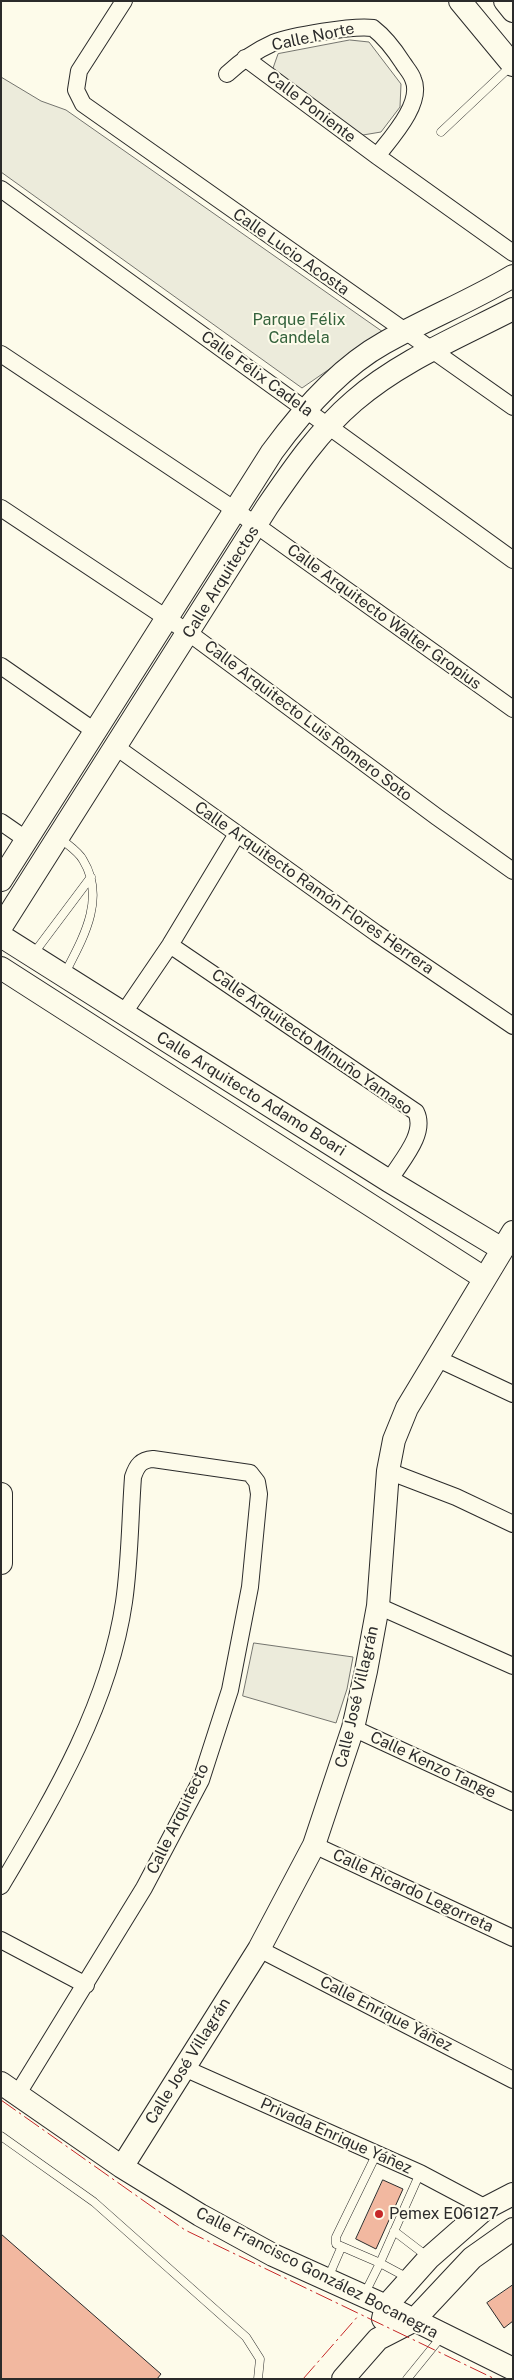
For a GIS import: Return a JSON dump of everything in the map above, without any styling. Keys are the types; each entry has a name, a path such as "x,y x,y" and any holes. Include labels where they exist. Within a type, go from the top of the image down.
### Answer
{"street":[{"name":"Calle Lucio Acosta","path":"124,1 79,71 76,90 83,104 404,333 513,407"},
{"path":"460,1 513,65"},
{"path":"505,1 513,11"},
{"name":"Calle Norte","path":"228,74 246,58 274,43 350,27 373,28 391,43 414,80 416,90 413,103 401,124 377,156"},
{"name":"Calle Poniente","path":"246,58 377,156 513,253"},
{"name":"Calle Félix Cadela","path":"1,189 513,560"},
{"name":"Calle Arquitectos","path":"1,880 272,452 306,409 343,372 382,344 513,276"},
{"name":"Calle Arquitectos","path":"1,928 294,467 329,425 355,400 430,350 513,309"},
{"path":"1,354 235,510"},
{"name":"Calle Arquitecto Luis Romero Soto","path":"1,508 190,632 437,818 513,870"},
{"name":"Calle Arquitecto Walter Gropius","path":"235,510 513,709"},
{"path":"1,666 96,732"},
{"name":"Calle Arquitecto Ramón Flores Herrera","path":"116,747 376,933 513,1026"},
{"path":"1,822 28,840"},
{"path":"123,1014 170,945 237,834"},
{"name":"Calle Arquitecto Adamo Boari","path":"1,936 389,1180 509,1245"},
{"name":"Calle Arquitecto Minuño Yamaso","path":"170,945 416,1112 420,1119 420,1127 415,1139 389,1180"},
{"name":"Calle Arquitecto Adamo Boari","path":"1,968 484,1278"},
{"name":"Calle José Villagrán","path":"122,2167 260,1949 314,1845 353,1728 378,1606 388,1470 394,1440 407,1408 436,1358 484,1278 509,1245"},
{"path":"436,1358 513,1394"},
{"name":"Calle Arquitecto","path":"1,1886 44,1813 81,1739 109,1664 124,1602 133,1477 140,1462 153,1459 250,1474 258,1482 259,1494 248,1596 230,1690 201,1780 144,1888 86,1985 9,2089"},
{"path":"388,1470 456,1497 513,1524"},
{"path":"1,1494 1,1563"},
{"path":"378,1606 513,1666"},
{"name":"Calle Kenzo Tange","path":"353,1728 513,1802"},
{"name":"Calle Ricardo Legorreta","path":"314,1845 513,1938"},
{"path":"1,1940 86,1985"},
{"name":"Calle Enrique Yáñez","path":"260,1949 513,2080"},
{"name":"Privada Enrique Yáñez","path":"184,2068 377,2153 420,2173 486,2208"},
{"name":"Calle Francisco González Bocanegra","path":"9,2089 122,2167 200,2215 273,2255 386,2306 442,2336 513,2369"},
{"path":"378,2339 386,2306 429,2258 486,2208 513,2194"},
{"path":"343,2379 378,2339 413,2321 444,2285 472,2258 513,2229"}],"lane":[{"path":"441,132 513,65"},
{"path":"59,838 83,859 91,877 92,914 89,926 64,976"},
{"path":"32,955 91,877"},
{"path":"1,2136 94,2202 246,2336 260,2359 258,2379"},
{"path":"377,2153 336,2237 336,2244 380,2263 410,2279"},
{"path":"364,2297 420,2173"},
{"path":"394,2231 429,2258"},
{"path":"327,2280 342,2248"},
{"path":"408,2379 442,2336"}],"green space":[{"path":"350,40 369,42 401,84 400,107 381,132 363,135 342,126 272,71 278,54"},
{"name":"Parque Félix Candela","path":"1,77 41,101 66,110 383,332 302,388 1,172"},
{"path":"254,1643 353,1657 347,1689 336,1723 243,1696"}],"building":[{"name":"Pemex E06127","path":"383,2180 403,2189 376,2249 356,2239"},
{"path":"1,2234 161,2374 157,2379 1,2379"},
{"path":"513,2285 513,2321 504,2328 487,2303"}],"power":[{"path":"1,2100 185,2230 495,2379"},
{"path":"303,2379 359,2315"}],"place":[{"name":"Pemex E06127","path":"379,2214"}]}
